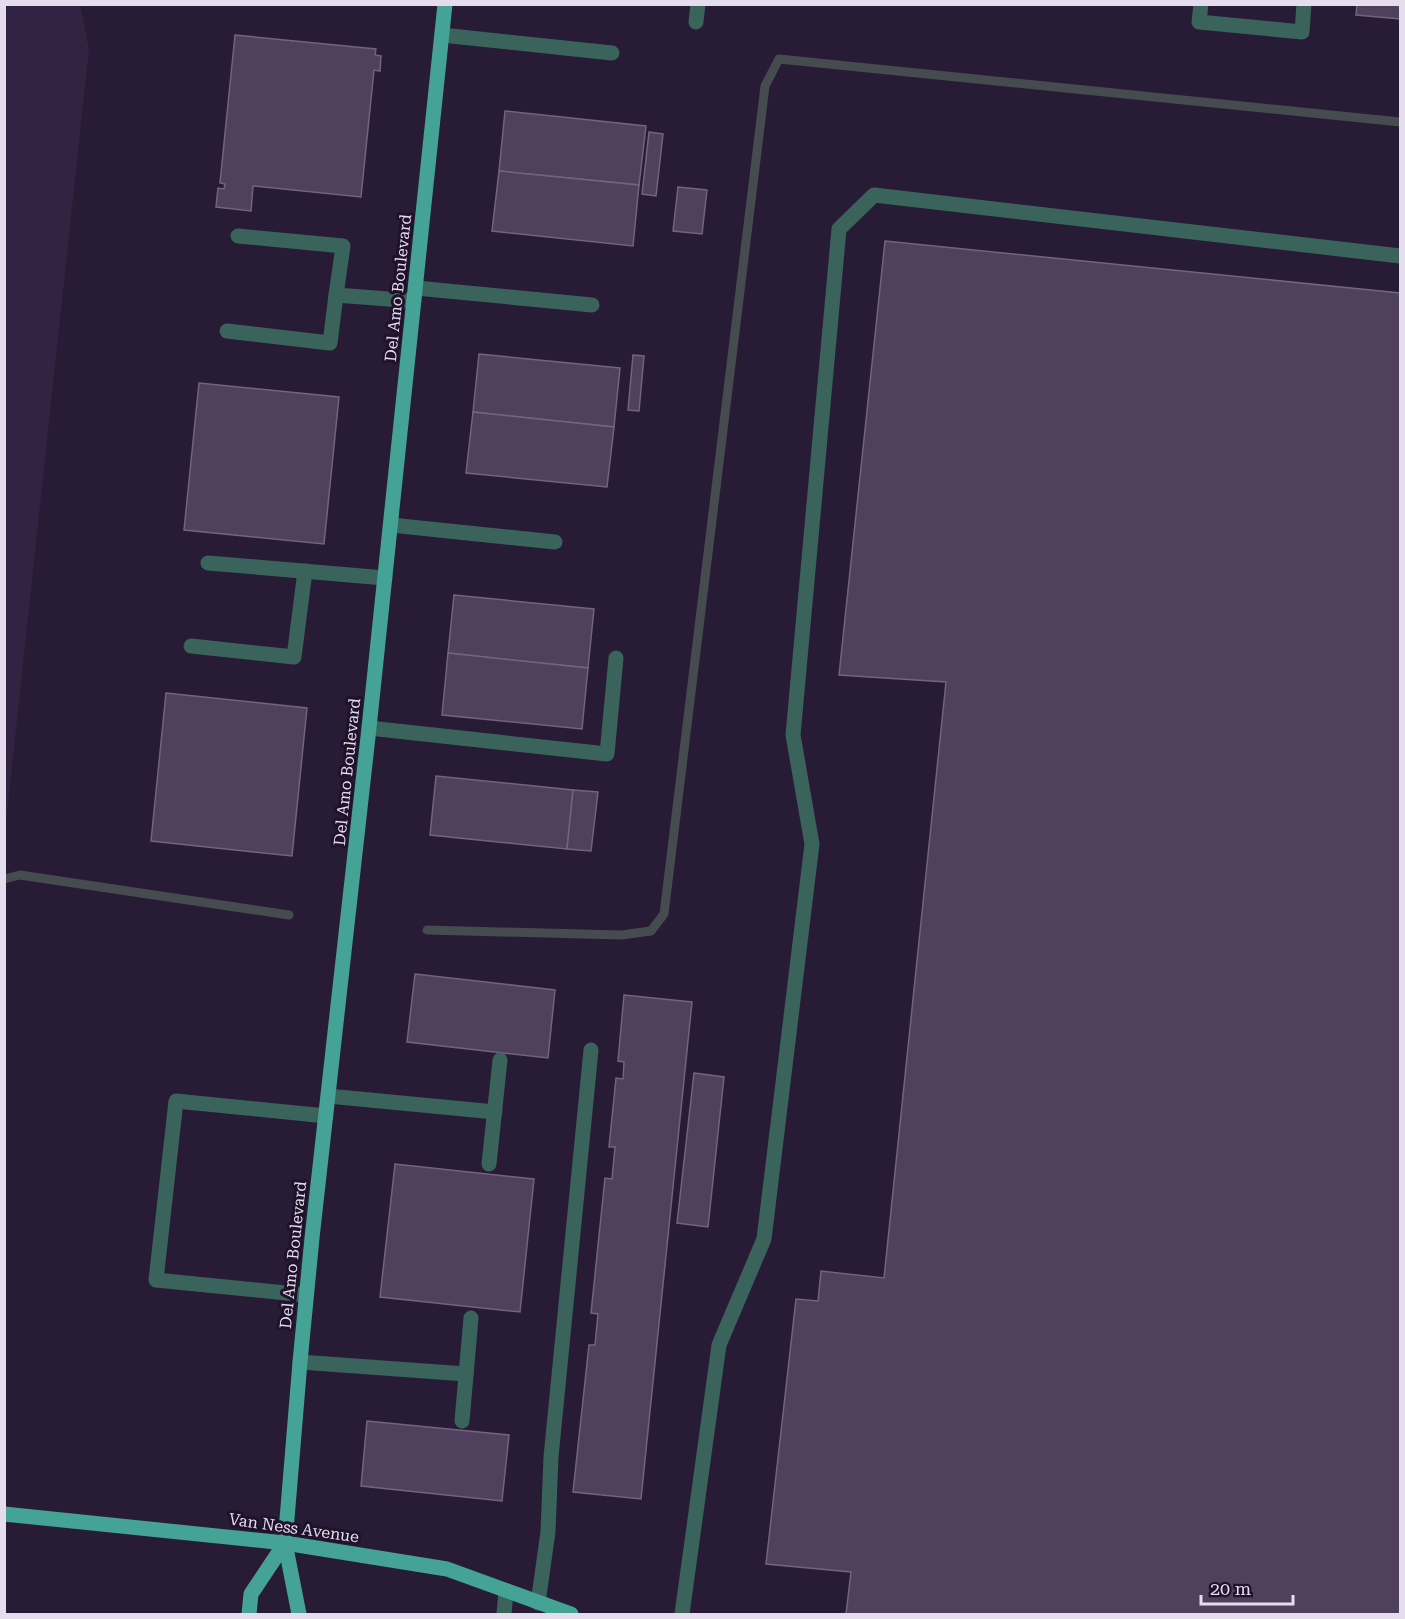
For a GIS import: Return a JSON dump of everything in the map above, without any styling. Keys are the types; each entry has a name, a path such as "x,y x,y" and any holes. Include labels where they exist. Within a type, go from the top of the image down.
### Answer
{"main road":[{"name":"Del Amo Boulevard","path":"299,1614 285,1543 306,1295 352,888 446,4"},
{"name":"Van Ness Avenue","path":"4,1514 285,1543 447,1569 571,1614"},
{"name":"Del Amo Boulevard","path":"249,1614 251,1594 285,1543"}],"lane":[{"path":"696,22 698,4"},
{"path":"1201,4 1199,22 1302,32 1304,4"},
{"path":"442,36 612,53"},
{"path":"682,1614 719,1345 764,1239 812,844 793,735 839,229 874,195 1401,256"},
{"path":"227,331 330,343 342,246 238,236"},
{"path":"336,295 415,294 592,305"},
{"path":"391,525 555,542"},
{"path":"208,563 385,578"},
{"path":"191,646 294,657 305,571"},
{"path":"369,728 607,754 616,658"},
{"path":"538,1603 548,1532 552,1446 591,1050"},
{"path":"489,1164 500,1060"},
{"path":"328,1096 495,1112"},
{"path":"306,1295 156,1280 164,1207 176,1101 326,1116"},
{"path":"462,1421 471,1318"},
{"path":"300,1362 466,1374"},
{"path":"504,1614 506,1591"}],"shaded area":[{"path":"5,4 80,5 89,49 5,831"}],"building":[{"path":"1357,4 1400,4 1400,19 1356,15"},
{"path":"235,35 376,49 375,55 381,56 380,71 374,70 361,197 253,186 251,211 216,207 218,188 224,189 225,184 220,183"},
{"path":"505,111 646,126 639,185 499,171"},
{"path":"649,132 663,134 656,196 642,194"},
{"path":"499,171 639,185 633,246 492,231"},
{"path":"678,187 707,190 702,234 673,231"},
{"path":"885,241 1400,293 1400,1614 846,1614 851,1572 766,1564 796,1299 818,1301 821,1271 884,1278 946,682 839,675"},
{"path":"479,354 620,368 614,427 473,412"},
{"path":"633,355 644,356 639,411 628,410"},
{"path":"199,383 339,397 324,544 184,530"},
{"path":"473,412 614,427 607,487 466,473"},
{"path":"454,595 594,609 588,668 448,653"},
{"path":"448,653 588,668 582,729 442,715"},
{"path":"166,693 307,708 292,856 151,841"},
{"path":"436,776 573,790 567,849 430,835"},
{"path":"573,790 598,792 591,851 567,849"},
{"path":"415,974 555,990 548,1058 407,1042"},
{"path":"624,995 692,1002 641,1499 573,1492 589,1345 595,1345 598,1314 591,1313 605,1178 612,1179 615,1147 609,1147 616,1078 623,1079 624,1062 618,1061"},
{"path":"694,1073 724,1077 708,1227 677,1223"},
{"path":"395,1164 534,1179 520,1312 380,1297"},
{"path":"367,1421 509,1435 502,1501 361,1486"}],"waterway":[{"path":"427,930 621,935 651,931 664,914 765,86 779,59 1400,122"},
{"path":"4,879 20,875 289,915"}]}
